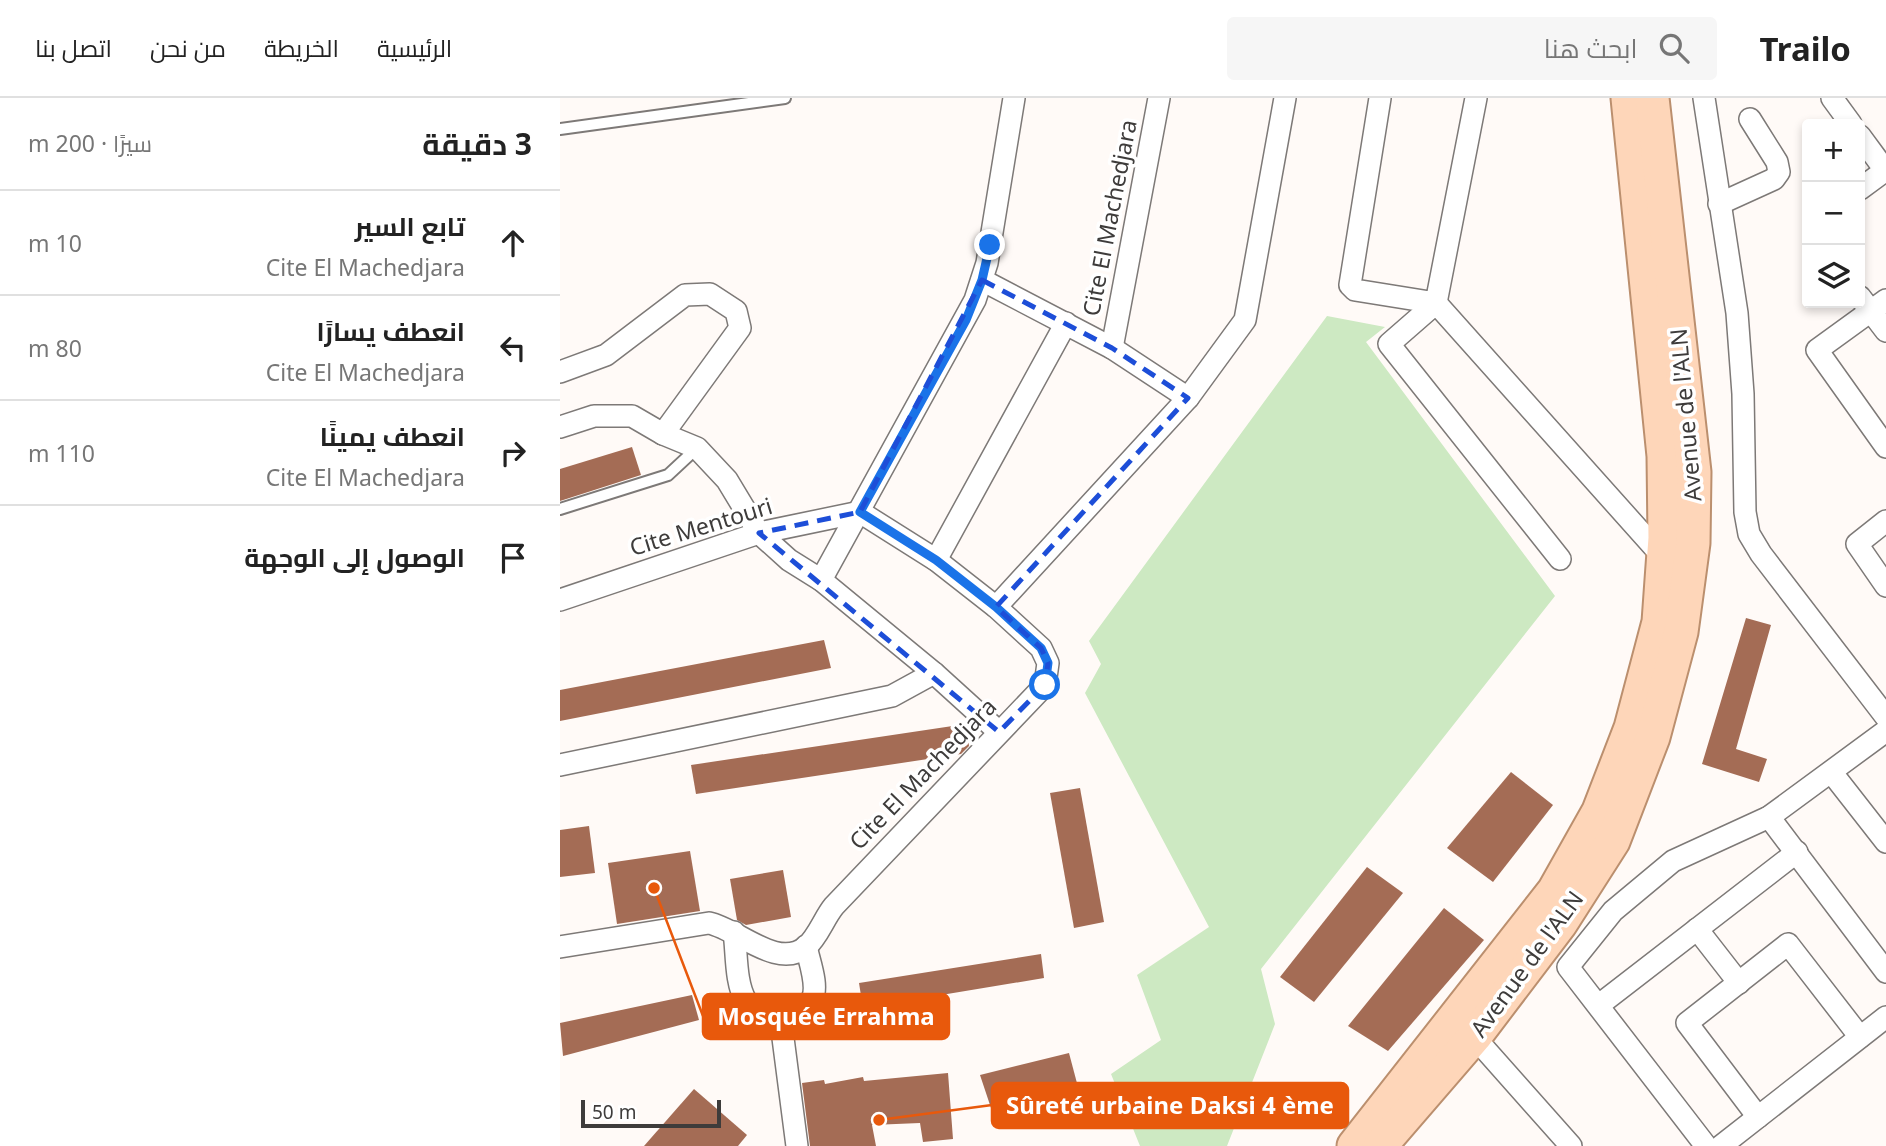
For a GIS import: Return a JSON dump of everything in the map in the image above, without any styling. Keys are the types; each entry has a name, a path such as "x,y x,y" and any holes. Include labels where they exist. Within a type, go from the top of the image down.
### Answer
{"main road":[{"path":"1368,1146 1475,1017 1554,891 1599,811 1631,728 1659,622 1664,456 1628,98"},
{"name":"Avenue de l'ALN","path":"1380,1146 1475,1017 1560,925 1613,841 1653,737 1681,632 1693,543 1695,472 1652,98"},
{"path":"1354,1146 1475,1017"}],"street":[{"path":"821,580 966,320 982,280 1014,98"},
{"name":"Cite El Machedjara","path":"1112,348 1159,98"},
{"path":"996,607 1188,398 1245,320 1285,98"},
{"path":"1380,98 1350,285 1355,290 1436,303 1663,557"},
{"path":"1476,98 1436,303 1390,344 1560,559"},
{"path":"1704,98 1737,313 1743,394 1745,512 1749,534 1761,554 1886,717"},
{"path":"1832,98 1847,119"},
{"path":"1719,204 1774,179 1779,172 1777,162 1750,119"},
{"path":"1865,143 1886,170 1865,185"},
{"name":"Cite El Machedjara","path":"982,280 1112,348 1188,398"},
{"path":"560,372 606,355 685,295 709,294 736,311 740,328 663,435"},
{"path":"1886,331 1872,303 1817,350 1886,447"},
{"name":"Cite El Machedjara","path":"936,560 1066,323"},
{"path":"560,426 594,416 632,416 663,435 697,449 727,480 759,533 789,560 821,580 934,673 999,732"},
{"name":"Cite El Machedjara","path":"806,946 834,906 1045,685 1048,670 1041,648 996,607 936,560 860,512"},
{"name":"Cite Mentouri","path":"560,600 759,533 860,512"},
{"path":"1886,521 1857,544 1886,586"},
{"path":"560,765 892,696 934,673"},
{"path":"1706,1146 1568,967 1613,911 1673,861 1769,817 1886,731"},
{"path":"1832,773 1886,842"},
{"path":"1769,817 1886,972"},
{"path":"1599,1005 1797,852"},
{"path":"560,947 709,923 734,932 774,954 788,954 806,946 814,987 813,999 806,1007 780,1015 762,1013 745,998 734,932"},
{"path":"1698,929 1739,983"},
{"path":"1758,1116 1687,1023 1788,944 1860,1037"},
{"path":"780,1015 797,1146"},
{"path":"1475,1017 1571,1146"},
{"path":"1721,1146 1886,1017"}],"lane":[{"path":"560,129 785,98"},
{"path":"560,509 668,475 697,449"}],"highlighted area":[{"path":"982,280 1112,348 1188,398 996,607 1041,648 1048,663 1045,685 999,732 759,533 860,512"}],"green space":[{"path":"1327,316 1385,327 1366,342 1555,596 1261,969 1275,1024 1227,1146 1140,1146 1111,1074 1161,1040 1137,975 1209,927 1085,693 1101,664 1089,641"}],"building":[{"path":"632,447 641,475 560,501 560,469"},
{"path":"1746,618 1771,625 1736,749 1767,759 1759,782 1702,764"},
{"path":"824,640 831,668 560,721 560,690"},
{"path":"966,724 969,746 961,754 696,794 691,765"},
{"path":"1511,772 1553,805 1493,882 1447,848"},
{"path":"1080,788 1104,922 1074,928 1050,793"},
{"path":"589,826 595,873 560,877 560,830"},
{"path":"690,851 700,911 617,924 608,863"},
{"path":"1367,867 1403,893 1314,1002 1280,977"},
{"path":"783,870 791,917 746,925 737,920 730,879"},
{"path":"1444,908 1484,940 1388,1051 1348,1026"},
{"path":"1041,954 1044,978 863,1008 859,983"},
{"path":"692,995 699,1020 563,1056 560,1023"},
{"path":"1069,1053 1078,1087 991,1108 980,1075"},
{"path":"948,1073 953,1139 923,1142 920,1123 872,1125 876,1146 810,1146 802,1083 824,1080 825,1084 863,1077 864,1081"},
{"path":"694,1089 747,1135 738,1146 644,1146"}],"place":[{"name":"Mosquée Errahma","path":"654,888"},
{"name":"Sûreté urbaine Daksi 4 ème","path":"879,1120"}],"route":[{"path":"990,245 982,280 966,320 860,512 936,560 996,607 1041,648 1048,663 1045,685"}]}
